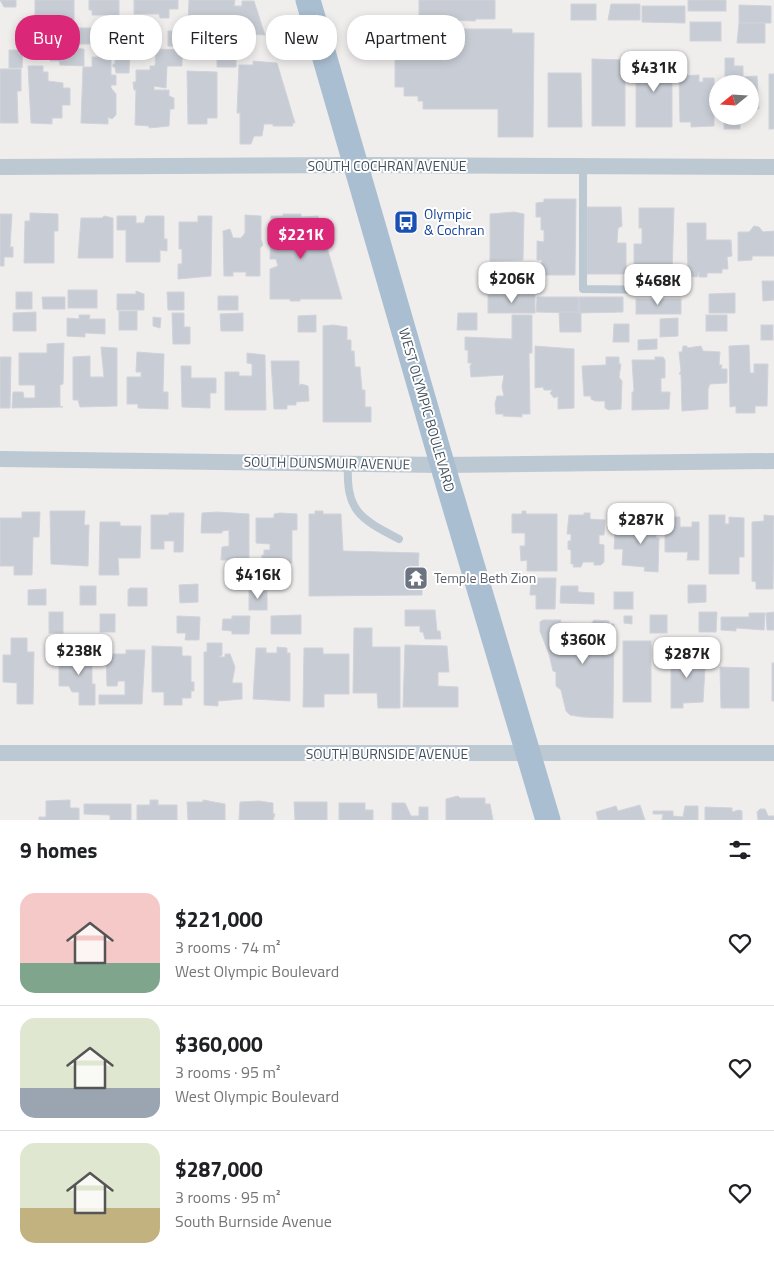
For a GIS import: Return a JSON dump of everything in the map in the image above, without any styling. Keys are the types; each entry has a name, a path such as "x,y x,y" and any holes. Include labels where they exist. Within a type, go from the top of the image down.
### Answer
{"main road":[{"name":"WEST OLYMPIC BOULEVARD","path":"308,0 442,465 548,820"}],"street":[{"name":"SOUTH COCHRAN AVENUE","path":"0,167 356,165 774,167"},
{"name":"SOUTH DUNSMUIR AVENUE","path":"0,459 442,465 774,461"},
{"name":"SOUTH BURNSIDE AVENUE","path":"0,753 774,753"}],"lane":[{"path":"583,166 583,289 669,290"},
{"path":"348,464 347,486 352,503 366,522 399,539"}],"building":[{"path":"0,0 16,0 16,7 4,7"},
{"path":"35,0 74,0 74,15 35,15"},
{"path":"89,0 119,0 119,15 92,15 92,10 89,10"},
{"path":"134,0 178,0 178,9 169,9 169,18 162,18 162,15 159,14 134,14"},
{"path":"189,0 235,0 234,6 242,6 242,1 254,1 265,35 256,35 256,15 188,15"},
{"path":"419,0 495,0 495,19 465,21 465,15 419,15"},
{"path":"688,0 726,0 726,11 688,11"},
{"path":"571,4 596,4 596,20 571,20"},
{"path":"611,4 640,4 640,20 608,20"},
{"path":"739,5 771,6 771,23 739,23"},
{"path":"642,6 685,6 685,23 642,22"},
{"path":"690,22 721,22 721,41 690,41"},
{"path":"739,23 765,23 765,43 737,43"},
{"path":"80,28 90,28 90,44 80,44"},
{"path":"465,29 512,29 512,33 534,33 533,137 498,137 498,109 423,109 423,101 418,101 418,96 404,96 404,87 395,87 395,60 465,60"},
{"path":"168,31 172,31 172,46 168,46"},
{"path":"80,49 84,49 84,66 60,65 59,61 50,61 80,60"},
{"path":"162,49 172,50 172,60 182,60 182,66 167,66 166,88 154,86 154,90 169,90 169,96 174,98 174,109 170,109 169,126 149,128 149,126 135,125 136,90 134,90 133,82 136,82 136,70 150,70 150,66 155,66 155,60 162,60"},
{"path":"9,50 15,50 15,60 22,60 22,68 9,68"},
{"path":"636,57 651,57 651,70 657,70 657,57 672,57 672,127 636,127"},
{"path":"725,58 734,58 734,66 743,66 743,75 725,75"},
{"path":"592,59 625,60 625,126 592,126"},
{"path":"92,60 111,60 111,75 116,75 116,85 111,85 111,88 116,94 116,115 112,119 108,117 108,124 81,123 83,67 92,67"},
{"path":"115,60 130,60 129,73 116,73 115,67 113,67 113,64 115,64"},
{"path":"217,60 236,60 236,67 217,67"},
{"path":"253,61 277,63 295,123 292,123 293,126 264,124 262,136 254,136 251,144 240,144 240,113 237,113 239,65 253,65"},
{"path":"28,66 43,66 43,72 48,72 48,81 63,83 63,88 70,88 70,105 62,105 62,118 52,118 52,124 31,123"},
{"path":"0,69 21,69 21,91 17,91 18,123 0,123"},
{"path":"187,71 217,72 217,118 207,118 207,124 188,124"},
{"path":"548,73 581,73 582,127 548,127"},
{"path":"769,74 774,74 774,129 769,129"},
{"path":"699,75 699,82 703,82 703,78 709,78 709,125 714,126 691,127 691,122 680,122 679,76"},
{"path":"724,125 740,125 740,129 724,129"},
{"path":"544,199 576,199 575,275 541,275 542,260 537,260 537,241 544,242 544,230 541,230 541,217 536,217 536,203 544,202"},
{"path":"587,207 621,207 622,226 618,228 617,243 626,243 626,274 587,274"},
{"path":"639,208 674,208 672,275 634,274 634,244 642,244 642,228 639,228"},
{"path":"514,212 524,214 523,260 490,261 490,214"},
{"path":"30,213 58,214 58,231 54,231 54,263 24,263 25,221 30,221"},
{"path":"0,214 12,214 10,247 13,247 13,257 4,257 4,266 0,266"},
{"path":"283,214 301,214 301,217 318,216 342,299 300,299 300,301 290,301 290,299 270,299 270,269 278,266 276,259 270,259 271,216 283,216"},
{"path":"245,215 261,216 261,239 263,245 260,248 260,276 246,276 246,272 233,272 233,276 224,276 223,231 230,229 233,238 241,238 245,233"},
{"path":"104,216 113,218 113,258 78,258 81,218 102,218"},
{"path":"117,216 136,216 136,223 144,223 146,216 164,216 164,239 167,239 167,251 160,250 160,262 126,262 126,230 117,230"},
{"path":"198,216 212,216 211,276 178,279 178,264 182,264 182,249 179,249 179,222 198,222"},
{"path":"687,223 706,223 706,240 731,240 732,256 727,257 728,269 722,269 722,273 707,273 707,277 699,277 699,272 697,277 688,276"},
{"path":"754,226 759,227 763,232 774,231 774,256 752,256 752,260 738,261 738,232 749,232"},
{"path":"762,281 774,281 774,300 763,301"},
{"path":"68,290 97,290 97,308 68,308"},
{"path":"136,291 144,294 144,310 117,310 117,294 136,294"},
{"path":"16,292 32,292 32,309 16,309"},
{"path":"167,292 184,292 184,310 168,310"},
{"path":"735,293 735,313 709,313 709,294"},
{"path":"488,295 535,295 535,313 488,313"},
{"path":"218,296 238,296 238,310 218,310"},
{"path":"42,297 65,297 65,309 43,309"},
{"path":"537,297 579,297 579,313 536,312"},
{"path":"579,297 623,297 623,312 579,313"},
{"path":"636,299 681,299 681,314 636,314"},
{"path":"119,311 137,311 137,330 119,330"},
{"path":"36,312 36,331 13,331 13,313"},
{"path":"559,312 581,312 581,332 560,332"},
{"path":"172,313 184,313 184,327 190,327 190,344 173,344"},
{"path":"243,313 243,331 221,331 220,314"},
{"path":"458,313 477,313 477,330 457,330"},
{"path":"79,315 90,315 89,319 105,319 105,334 85,333 85,337 67,336 67,318 79,319"},
{"path":"316,315 316,332 298,332 298,316"},
{"path":"512,315 532,315 532,353 529,353 530,414 522,414 522,417 496,414 495,404 497,396 504,396 502,387 504,375 471,377 470,366 472,363 468,363 468,350 465,350 465,337 512,339"},
{"path":"706,315 727,315 727,331 706,331"},
{"path":"153,317 161,318 160,328 153,326"},
{"path":"678,318 678,336 660,337 660,319"},
{"path":"614,324 629,324 629,342 613,342"},
{"path":"761,325 773,325 773,340 761,340"},
{"path":"323,326 347,327 347,340 351,340 351,351 354,351 355,367 360,367 362,390 365,390 365,407 371,407 371,422 323,422"},
{"path":"657,339 657,349 638,350 638,340"},
{"path":"64,343 63,384 60,385 60,406 63,407 12,408 13,392 23,392 24,398 35,398 35,385 19,385 19,353 47,353 47,344"},
{"path":"749,345 750,373 754,373 754,364 768,364 767,406 755,406 755,413 736,413 736,406 730,407 729,346"},
{"path":"535,346 574,349 574,408 558,409 558,396 554,398 550,393 553,390 544,390 543,387 535,388"},
{"path":"683,346 687,346 687,348 701,346 703,351 720,352 719,365 722,365 721,369 727,369 727,383 710,384 708,389 708,409 682,411 679,352 682,352"},
{"path":"101,347 117,348 117,406 80,407 78,400 73,400 73,357 90,356 90,377 104,377"},
{"path":"137,352 164,354 163,392 168,392 168,409 138,408 138,404 127,404 127,377 141,377 141,372 136,372"},
{"path":"247,353 265,355 266,410 225,410 225,372 239,372 239,376 252,376 252,364 247,363"},
{"path":"0,357 11,357 10,408 0,408"},
{"path":"606,357 619,357 619,364 621,364 619,377 622,381 621,409 609,410 605,408 605,401 595,401 591,399 591,396 584,396 582,366 606,365"},
{"path":"655,357 663,357 665,360 665,378 661,378 661,392 670,392 669,409 632,410 632,392 634,392 632,360 655,360"},
{"path":"271,361 299,361 299,386 301,384 308,386 309,401 296,402 296,405 287,405 287,409 274,409"},
{"path":"181,366 191,366 191,378 216,378 216,393 210,393 210,408 182,407"},
{"path":"50,511 85,511 84,525 89,525 88,566 51,564"},
{"path":"315,511 323,511 323,514 341,514 343,551 419,553 418,571 422,571 422,595 309,596 309,514 315,514"},
{"path":"522,511 526,511 526,514 557,514 557,571 527,571 527,560 521,561 520,546 525,546 525,533 512,533 512,514 522,514"},
{"path":"22,512 40,512 39,537 33,537 32,575 14,575 14,566 0,566 0,518 22,518"},
{"path":"169,513 184,513 183,552 174,552 174,541 164,541 164,549 151,549 151,515 169,515"},
{"path":"202,513 249,514 249,564 230,565 230,560 221,560 222,547 229,546 229,530 222,531 222,533 201,533"},
{"path":"584,513 590,513 590,519 605,520 604,535 599,535 599,544 604,545 604,562 601,565 594,565 594,562 583,562 581,567 573,567 574,564 571,564 571,550 568,549 568,541 571,541 571,534 567,534 569,515 584,515"},
{"path":"274,514 297,514 297,530 292,530 292,563 286,563 286,570 262,569 262,555 264,555 264,550 270,550 270,544 256,543 256,518 274,518"},
{"path":"709,515 725,515 725,524 729,524 729,517 744,518 744,557 739,557 739,574 709,574"},
{"path":"764,515 774,516 773,589 756,589 756,582 752,581 752,522 764,521"},
{"path":"635,516 657,516 656,538 659,538 658,572 644,571 645,567 622,565 623,549 614,549 615,534 634,534"},
{"path":"665,517 680,517 680,527 692,527 692,522 699,522 699,560 687,560 688,552 665,552"},
{"path":"100,522 120,522 120,526 141,526 140,558 118,558 119,575 99,575"},
{"path":"531,578 556,578 555,609 536,609 536,595 530,595"},
{"path":"198,584 198,602 180,603 179,585"},
{"path":"688,585 706,585 706,602 688,603"},
{"path":"80,586 96,586 96,605 80,605"},
{"path":"561,586 578,586 578,592 594,593 594,604 560,603"},
{"path":"130,588 147,588 147,606 128,606 128,590"},
{"path":"46,589 46,605 28,605 28,590"},
{"path":"249,591 267,591 267,610 249,610"},
{"path":"614,592 633,592 633,609 614,609"},
{"path":"405,610 435,610 437,631 440,631 441,639 425,639 423,632 420,632 420,626 405,626"},
{"path":"49,612 63,612 63,633 49,633"},
{"path":"699,612 717,612 716,632 699,632"},
{"path":"774,612 774,630 767,630 766,613"},
{"path":"749,613 765,613 764,630 736,628 736,631 721,630 721,617 749,617"},
{"path":"100,614 115,614 115,632 100,632"},
{"path":"301,615 301,634 271,634 271,616"},
{"path":"650,615 667,615 667,633 650,633"},
{"path":"177,616 200,617 199,640 185,640 186,633 177,633"},
{"path":"232,616 250,616 249,634 232,634 232,631 222,630 223,619 232,619"},
{"path":"624,616 632,616 632,624 624,623"},
{"path":"543,620 561,620 560,623 591,624 594,620 609,621 609,624 614,624 613,718 583,717 570,715 566,711 561,690 556,686 556,672 553,671 540,631 540,622"},
{"path":"354,628 372,628 372,647 400,647 400,708 378,708 377,693 353,693"},
{"path":"11,638 27,638 27,652 34,652 33,704 17,704 17,683 3,682 3,655 11,655"},
{"path":"623,641 651,641 651,702 623,702"},
{"path":"207,643 222,643 222,655 219,657 225,657 225,654 230,654 235,667 232,683 242,683 242,699 218,701 218,706 204,705 204,652 207,652"},
{"path":"405,645 447,646 449,672 438,672 438,686 458,687 458,707 403,707"},
{"path":"152,646 182,647 182,656 191,656 191,682 194,682 194,691 191,691 191,698 182,698 182,705 164,705 164,692 152,692"},
{"path":"79,647 92,647 92,684 95,684 95,705 79,705 79,692 72,692 69,686 59,686 59,658 79,658"},
{"path":"277,647 287,648 287,653 290,653 290,701 253,699 256,648 266,648 266,653 277,653"},
{"path":"304,648 323,648 323,654 349,654 349,694 324,694 324,707 303,707"},
{"path":"126,650 145,650 142,704 99,704 99,695 125,695 125,681 118,681 117,686 107,686 106,654 126,654"},
{"path":"683,651 700,654 700,668 705,668 703,702 683,703 683,708 671,708 671,654 683,654"},
{"path":"772,663 774,663 774,701 772,701"},
{"path":"720,667 749,668 749,708 721,708"},
{"path":"458,796 460,798 485,798 485,804 490,804 493,820 446,820 446,799"},
{"path":"70,800 70,808 79,808 79,820 39,820 39,817 46,817 46,801"},
{"path":"150,800 158,800 158,805 177,805 177,820 137,820 137,805 150,805"},
{"path":"203,800 225,804 225,820 188,820 187,802 203,802"},
{"path":"259,801 273,803 273,814 275,814 273,820 239,820 240,802"},
{"path":"294,802 327,802 327,820 295,820"},
{"path":"339,803 365,803 365,810 373,810 373,820 339,820"},
{"path":"392,803 405,803 411,816 419,816 419,807 428,807 428,820 392,820"},
{"path":"84,804 131,804 131,820 110,820 110,815 84,814"},
{"path":"640,805 645,820 598,820 596,812 616,806 618,811"},
{"path":"685,806 698,806 698,820 662,820 663,814 653,814 653,811 673,811 673,816 683,817"},
{"path":"705,807 732,808 732,812 742,811 742,820 705,820"},
{"path":"760,809 765,809 768,816 774,816 774,820 758,820 757,812"}],"place":[{"name":"Olympic & Cochran","path":"406,222"},
{"name":"Temple Beth Zion","path":"416,578"}]}
